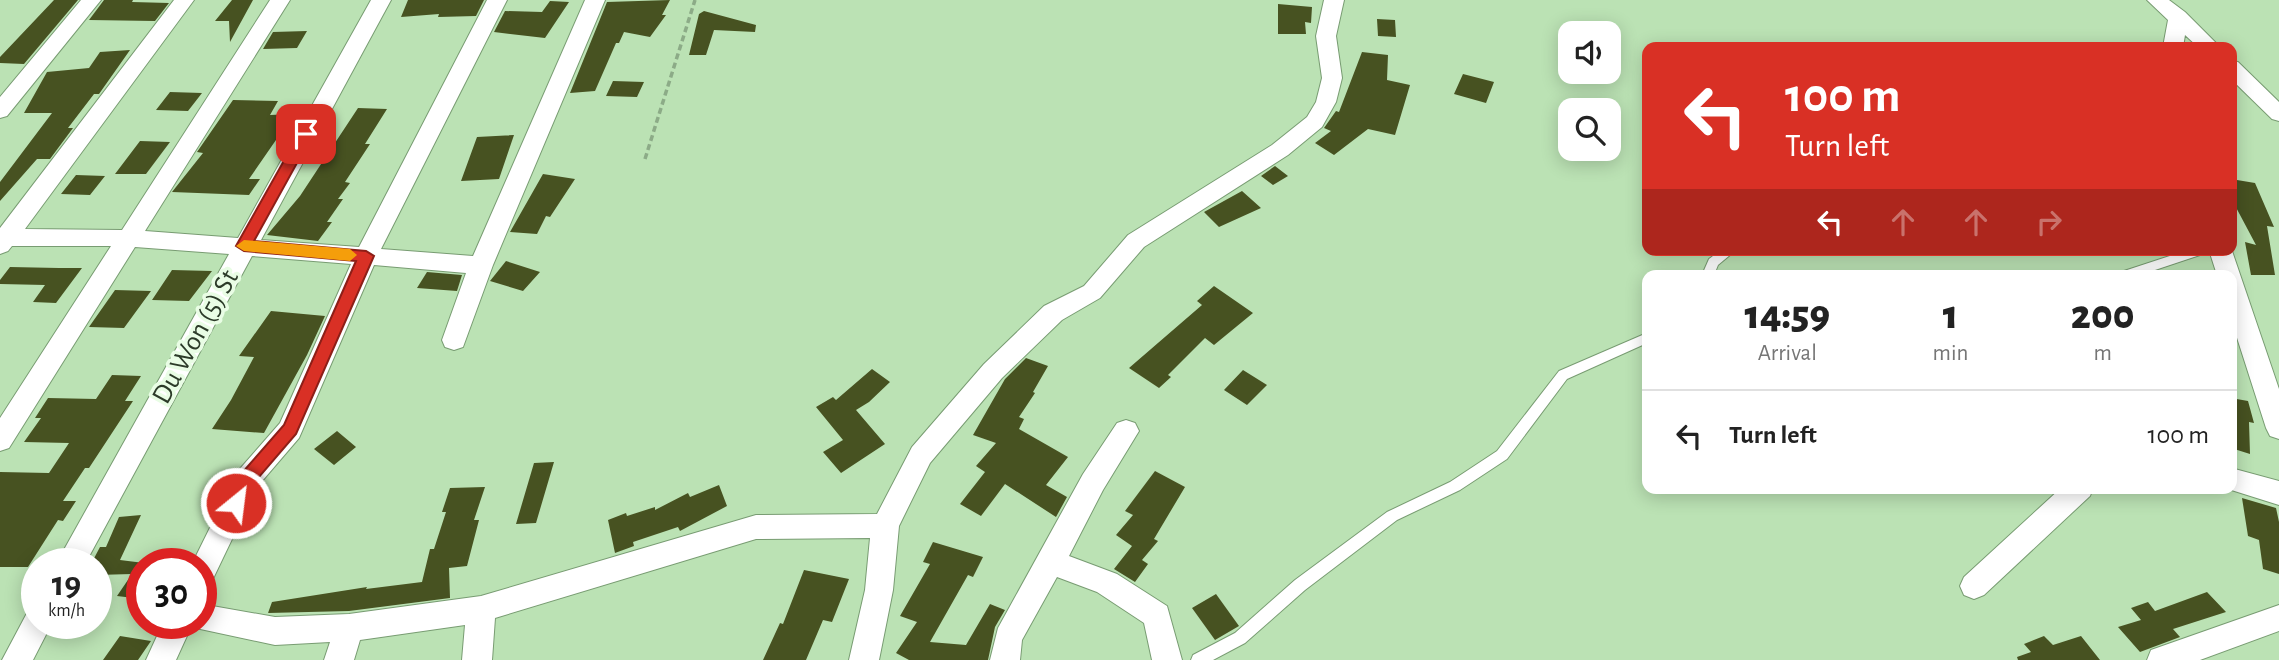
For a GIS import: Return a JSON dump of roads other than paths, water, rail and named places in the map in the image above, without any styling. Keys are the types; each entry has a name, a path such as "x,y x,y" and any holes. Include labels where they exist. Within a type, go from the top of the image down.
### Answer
{"street":[{"path":"0,111 91,0"},
{"path":"2,240 184,0"},
{"path":"0,440 280,0"},
{"name":"Du Won (5) St","path":"79,548 381,0"},
{"path":"214,548 247,479 290,429 366,256 497,0"},
{"path":"454,340 481,265 595,0"},
{"path":"864,660 878,590 885,526 921,455 993,370 1054,313 1092,292 1136,241 1280,150 1315,122 1326,102 1332,78 1326,36 1334,0"},
{"path":"2157,0 2205,42"},
{"path":"2174,42 2178,16"},
{"path":"2242,87 2279,114"},
{"path":"2,240 128,238 481,265"},
{"path":"2237,299 2279,428"},
{"path":"1005,660 1008,638 1093,482 1126,431"},
{"path":"2237,481 2279,493"},
{"path":"1974,586 2074,494"},
{"path":"217,620 275,631 349,628 481,608 757,527 885,526"},
{"path":"1051,562 1107,583 1157,615 1167,660"},
{"path":"477,660 481,608"},
{"path":"2162,660 2279,618"},
{"path":"339,660 349,628"},
{"path":"17,660 28,639"},
{"path":"161,660 171,639"}],"lane":[{"path":"1710,270 1713,262 1722,256"},
{"path":"2140,270 2184,256"},
{"path":"1198,660 1240,638 1300,585 1392,516 1455,486 1502,455 1563,374 1642,340"}]}
